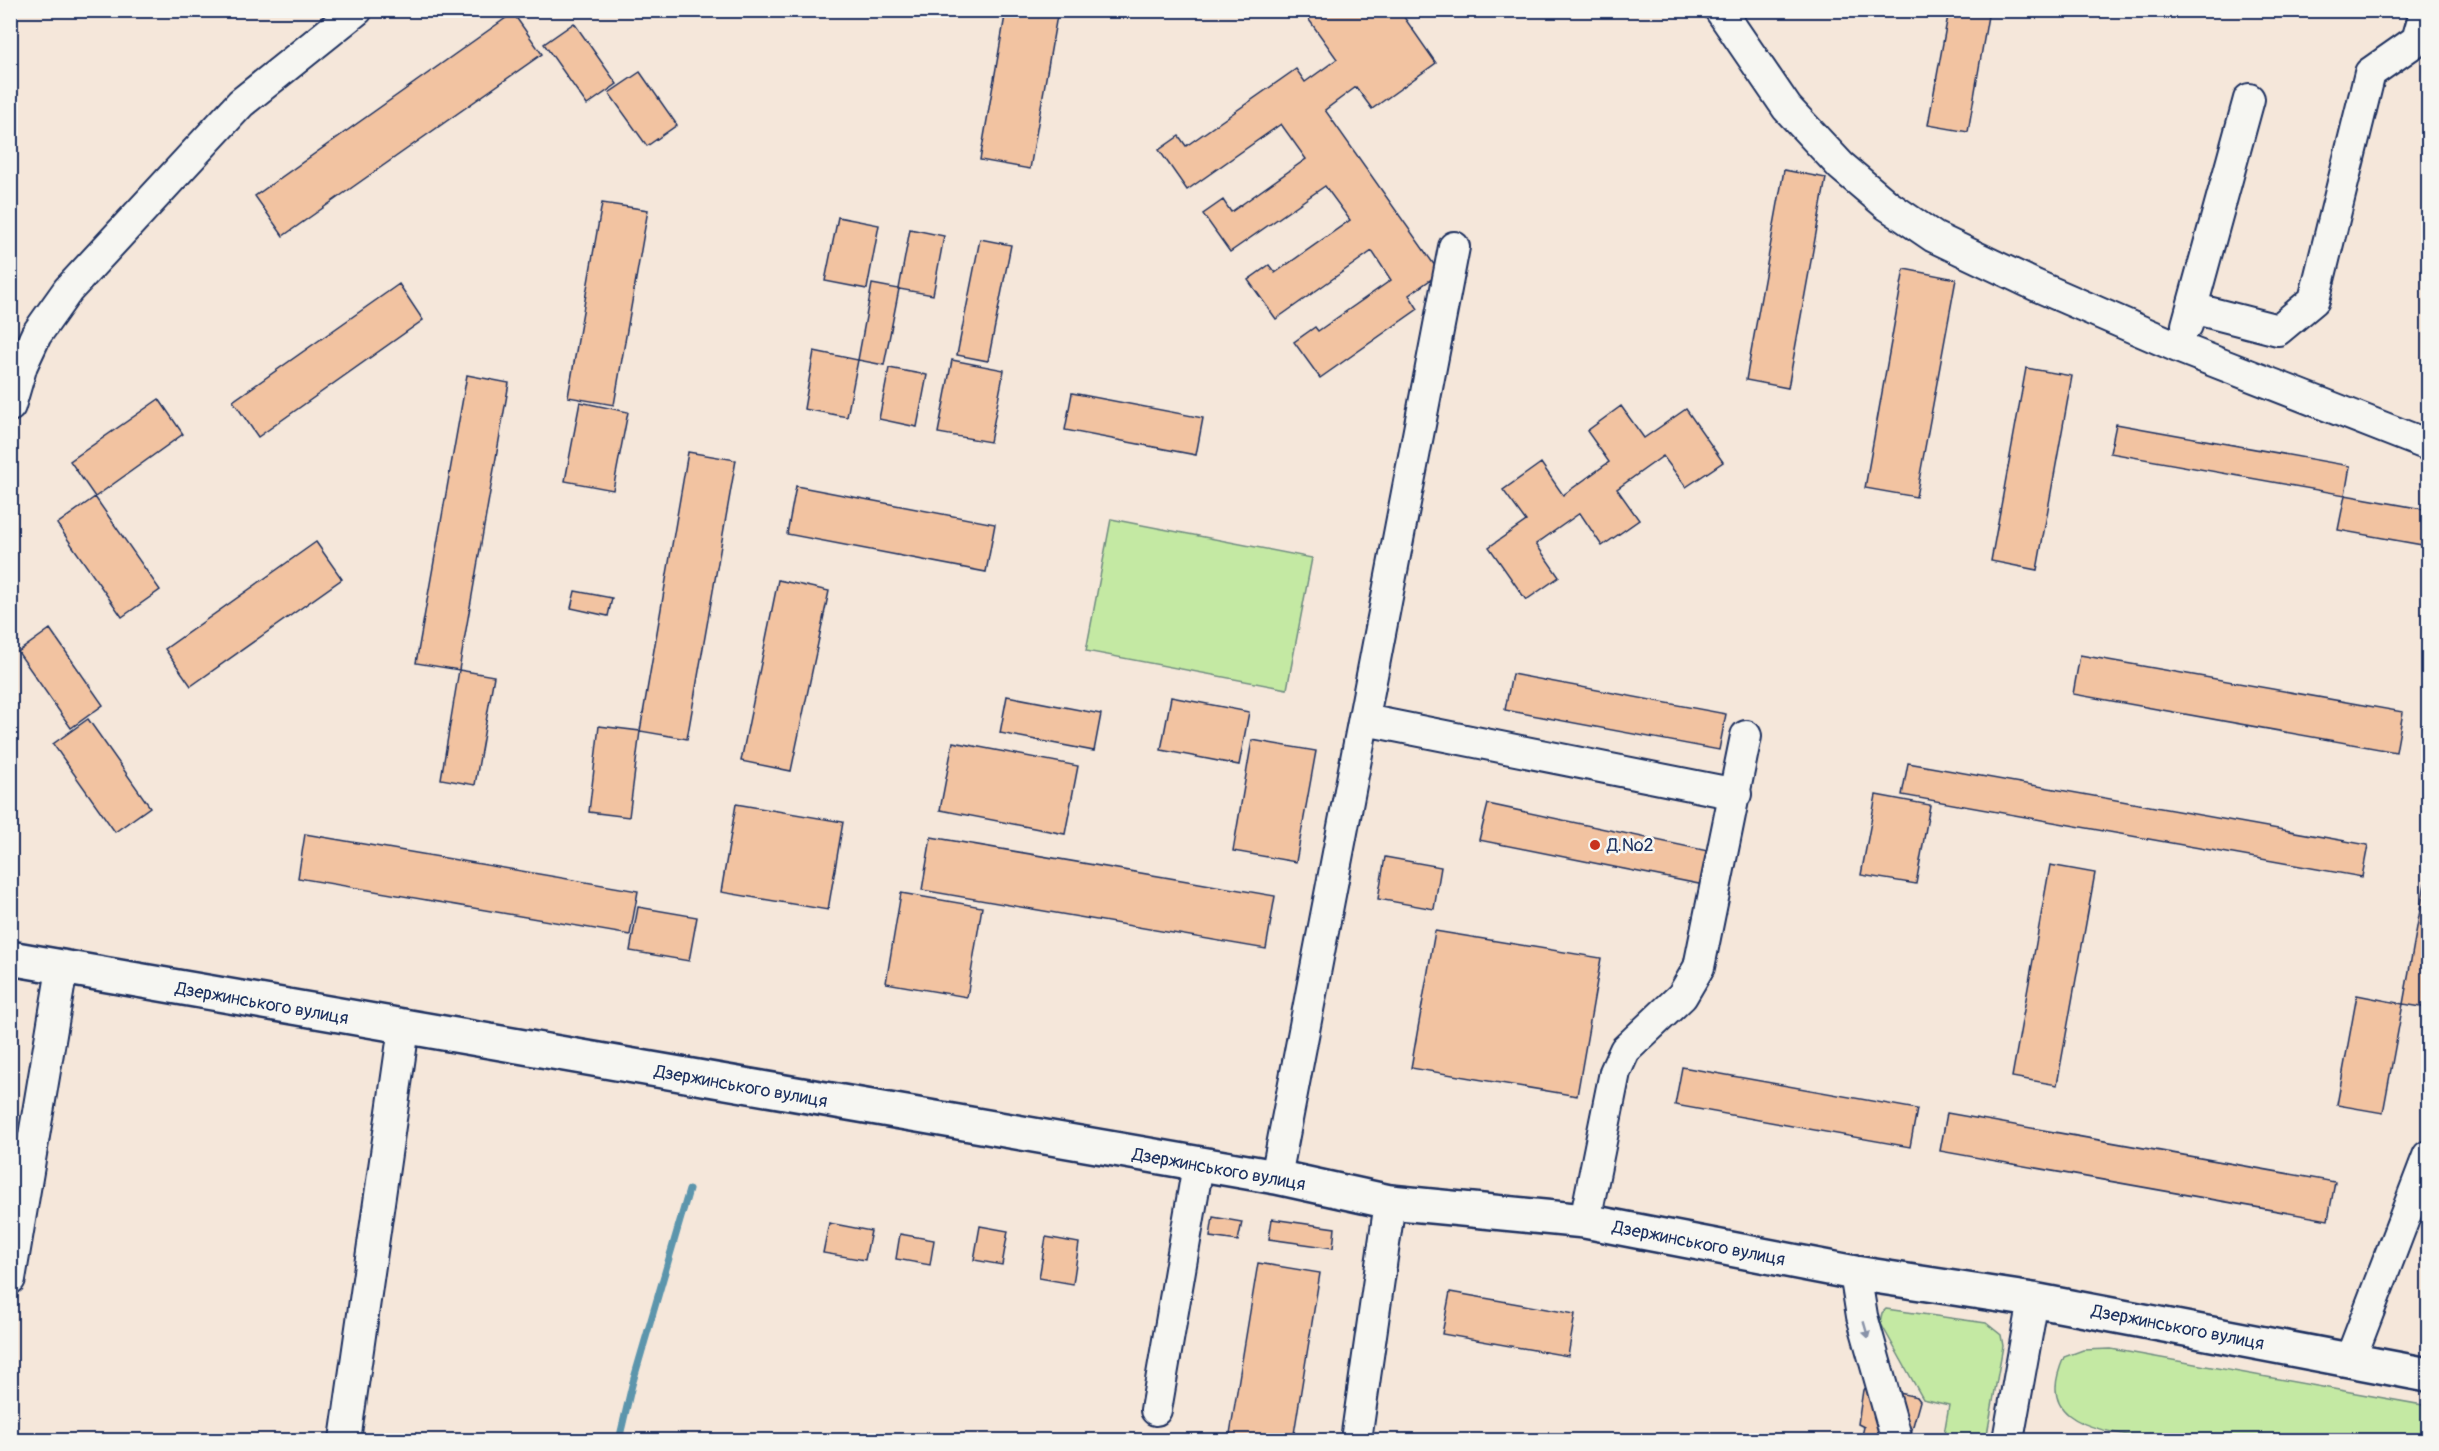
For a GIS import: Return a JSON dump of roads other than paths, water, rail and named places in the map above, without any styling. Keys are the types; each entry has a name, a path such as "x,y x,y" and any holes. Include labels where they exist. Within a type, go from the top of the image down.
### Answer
{"main road":[{"name":"Дзержинського вулиця","path":"10,958 62,969 1276,1177 1389,1202 1585,1221 1856,1273 2033,1300 2428,1375"}],"street":[{"path":"10,406 22,365 36,335 68,290 241,103 357,10"},
{"path":"1720,10 1787,108 1841,166 1887,205 1934,237 2035,285 2180,348 2428,445"},
{"path":"2192,308 2278,330 2314,300 2370,73 2417,40 2423,19"},
{"path":"2180,348 2249,99"},
{"path":"1276,1177 1454,248"},
{"path":"1365,720 1736,794"},
{"path":"1585,1221 1615,1072 1625,1050 1682,996 1699,967 1746,736"},
{"path":"10,1279 62,969"},
{"path":"345,1440 404,1028"},
{"path":"2350,1360 2428,1156"},
{"path":"1156,1410 1198,1165"},
{"path":"1356,1440 1389,1202"},
{"path":"1856,1273 1862,1316 1897,1440"},
{"path":"2008,1440 2033,1300"}],"waterway":[{"path":"619,1440 632,1385 689,1190"}],"place":[{"name":"Д.№2","path":"1595,845"}]}
